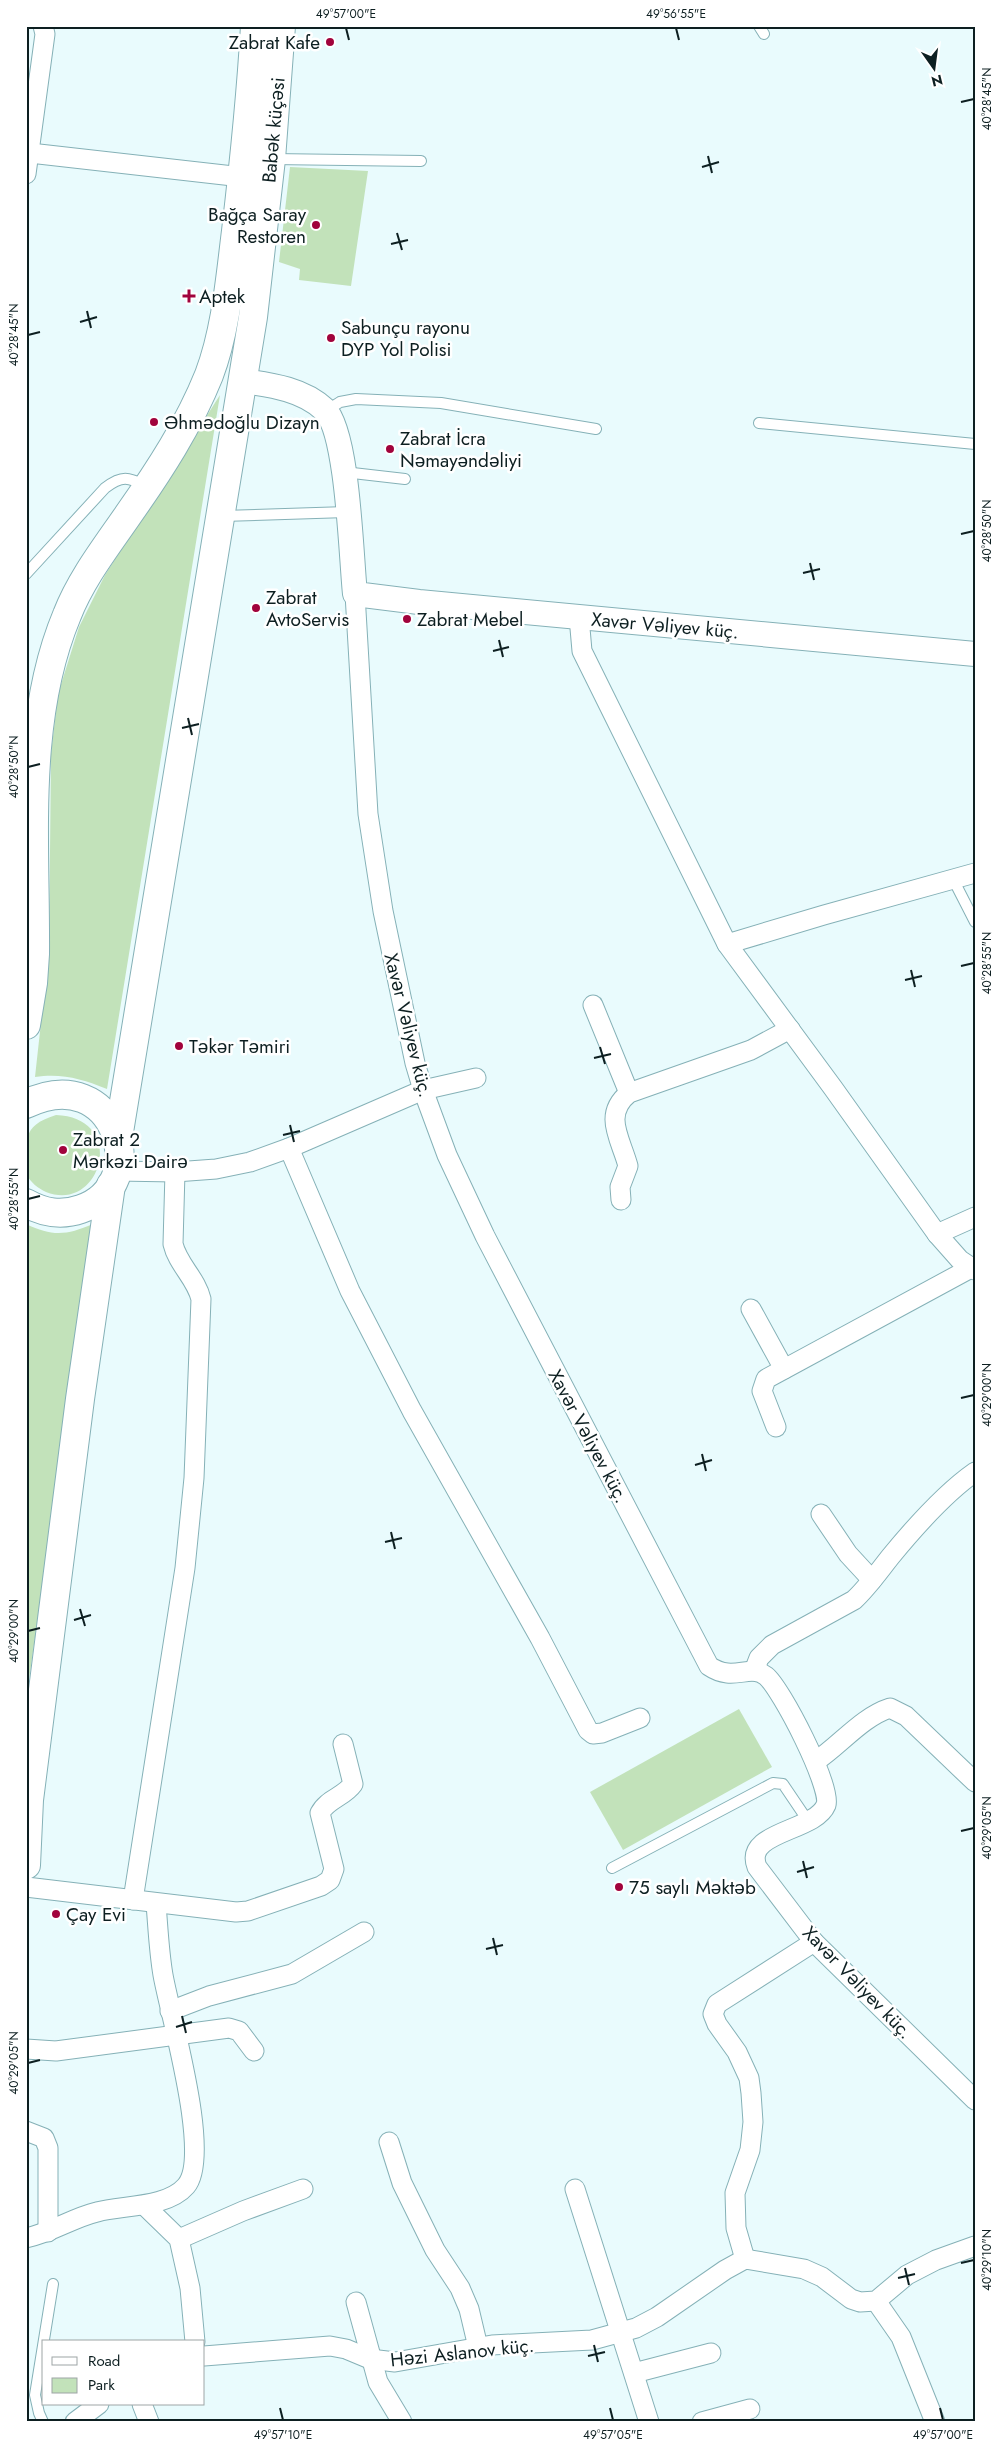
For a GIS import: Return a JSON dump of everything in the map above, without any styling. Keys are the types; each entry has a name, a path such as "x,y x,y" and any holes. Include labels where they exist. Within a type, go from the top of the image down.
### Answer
{"main road":[{"name":"Babək küçəsi","path":"26,1025 33,983 35,954 36,779 38,728 43,690 53,654 70,607 106,547 148,486 181,432 210,374 230,283 242,177 255,26"},
{"name":"Babək küçəsi","path":"26,1865 29,1800 80,1399 114,1178 120,1154 118,1138 222,516 253,318 271,159 281,26"},
{"path":"31,1099 57,1094 73,1095 89,1101 102,1110 112,1123 118,1138"},
{"path":"26,1203 38,1210 55,1213 71,1212 93,1203 114,1178"}],"street":[{"path":"26,174 45,34 43,26"},
{"path":"30,153 242,177"},
{"name":"Xavər Vəliyev küç.","path":"243,381 287,389 310,398 326,411 337,432 344,472 355,594 368,814 383,911 415,1063 447,1155 485,1236 709,1666 718,1672 732,1675 754,1670 766,1676 778,1691 816,1761 827,1797 826,1804 818,1815 763,1842 756,1850 754,1858 758,1867 814,1942 975,2100"},
{"name":"Xavər Vəliyev küç.","path":"355,594 579,618 975,654"},
{"path":"579,618 582,651 728,944 937,1234 973,1269 766,1379 762,1391 776,1426"},
{"path":"728,944 824,914 975,873"},
{"path":"593,1005 629,1092"},
{"path":"621,1200 620,1187 628,1166 618,1138 614,1114 620,1100 629,1092 751,1050 790,1029"},
{"path":"114,1178 216,1169 250,1162 289,1148 423,1090 476,1078"},
{"path":"289,1148 354,1300 412,1411 535,1629 588,1730 593,1734 602,1733 640,1718"},
{"path":"133,1900 179,1612 194,1478 201,1299 198,1286 176,1254 173,1244 175,1172"},
{"path":"937,1234 975,1217"},
{"path":"751,1309 784,1369"},
{"path":"754,1670 760,1658 772,1645 854,1600 892,1555 951,1491 975,1472"},
{"path":"821,1514 848,1554 872,1580"},
{"path":"816,1761 880,1711 890,1708 906,1716 975,1782"},
{"path":"26,1887 156,1904 206,1907 236,1912 248,1911 321,1886 330,1880 334,1869 320,1813 324,1805 348,1792 353,1784 343,1744"},
{"path":"26,2238 48,2232 98,2211 144,2205 178,2193 188,2184 194,2167 194,2139 178,2035 170,2011 162,1972 156,1904"},
{"path":"170,2011 209,1996 278,1980 292,1974 364,1932"},
{"path":"814,1942 717,2004 713,2014 717,2024 737,2052 749,2078 753,2122 750,2150 735,2193 736,2228 745,2259 804,2269 822,2277 850,2299 860,2302 876,2300 907,2275 936,2260 975,2246"},
{"path":"26,2049 56,2051 229,2028 239,2031 254,2050"},
{"path":"26,2131 44,2138 48,2148 48,2232"},
{"path":"389,2142 402,2183 430,2242 460,2288 469,2309 478,2348"},
{"path":"179,2239 243,2211 303,2189"},
{"path":"575,2189 648,2422"},
{"path":"144,2205 179,2239 190,2288 195,2340"},
{"name":"Həzi Aslanov küç.","path":"205,2356 330,2346 346,2349 370,2359 395,2362 506,2344 567,2343 621,2333 657,2317 725,2270 745,2259"},
{"path":"876,2300 901,2337 935,2422"},
{"path":"356,2302 370,2359 378,2382 402,2422"},
{"path":"634,2373 711,2354"},
{"path":"75,2422 96,2406"},
{"path":"143,2406 149,2422"},
{"path":"702,2422 726,2418 750,2409"}],"lane":[{"path":"271,159 421,162"},
{"path":"326,411 340,402 356,399 441,404 596,429"},
{"path":"759,423 975,444"},
{"path":"344,472 405,479"},
{"path":"26,574 105,488 117,479 131,479 148,486"},
{"path":"222,516 347,512"},
{"path":"953,879 975,922"},
{"path":"612,1868 773,1783 783,1784 808,1820"},
{"path":"44,2340 53,2284"},
{"path":"42,2352 35,2395 39,2414 43,2422"}],"green space":[{"path":"290,167 368,171 351,286 299,280 300,269 279,262"},
{"path":"220,395 107,1089 72,1078 54,1076 35,1077 49,950 51,754 58,694 79,627 105,575"},
{"name":"Zabrat 2 Mərkəzi Dairə","path":"56,1115 79,1120 93,1131 99,1146 99,1163 93,1178 81,1190 65,1195 46,1192 32,1183 26,1174 26,1145 31,1130 44,1119"},
{"path":"26,1224 44,1231 60,1233 93,1224 26,1701"},
{"path":"739,1709 772,1767 623,1850 590,1792"}],"place":[{"name":"Zabrat Kafe","path":"330,42"},
{"name":"Bağça Saray Restoren","path":"316,225"},
{"name":"Aptek","path":"189,296"},
{"name":"Sabunçu rayonu DYP Yol Polisi","path":"331,338"},
{"name":"Əhmədoğlu Dizayn","path":"154,422"},
{"name":"Zabrat İcra Nəmayəndəliyi","path":"390,449"},
{"name":"Zabrat AvtoServis","path":"256,608"},
{"name":"Zabrat Mebel","path":"407,619"},
{"name":"Təkər Təmiri","path":"179,1046"},
{"name":"Zabrat 2 Mərkəzi Dairə","path":"63,1150"},
{"name":"75 saylı Məktəb","path":"619,1887"},
{"name":"Çay Evi","path":"56,1914"}]}
